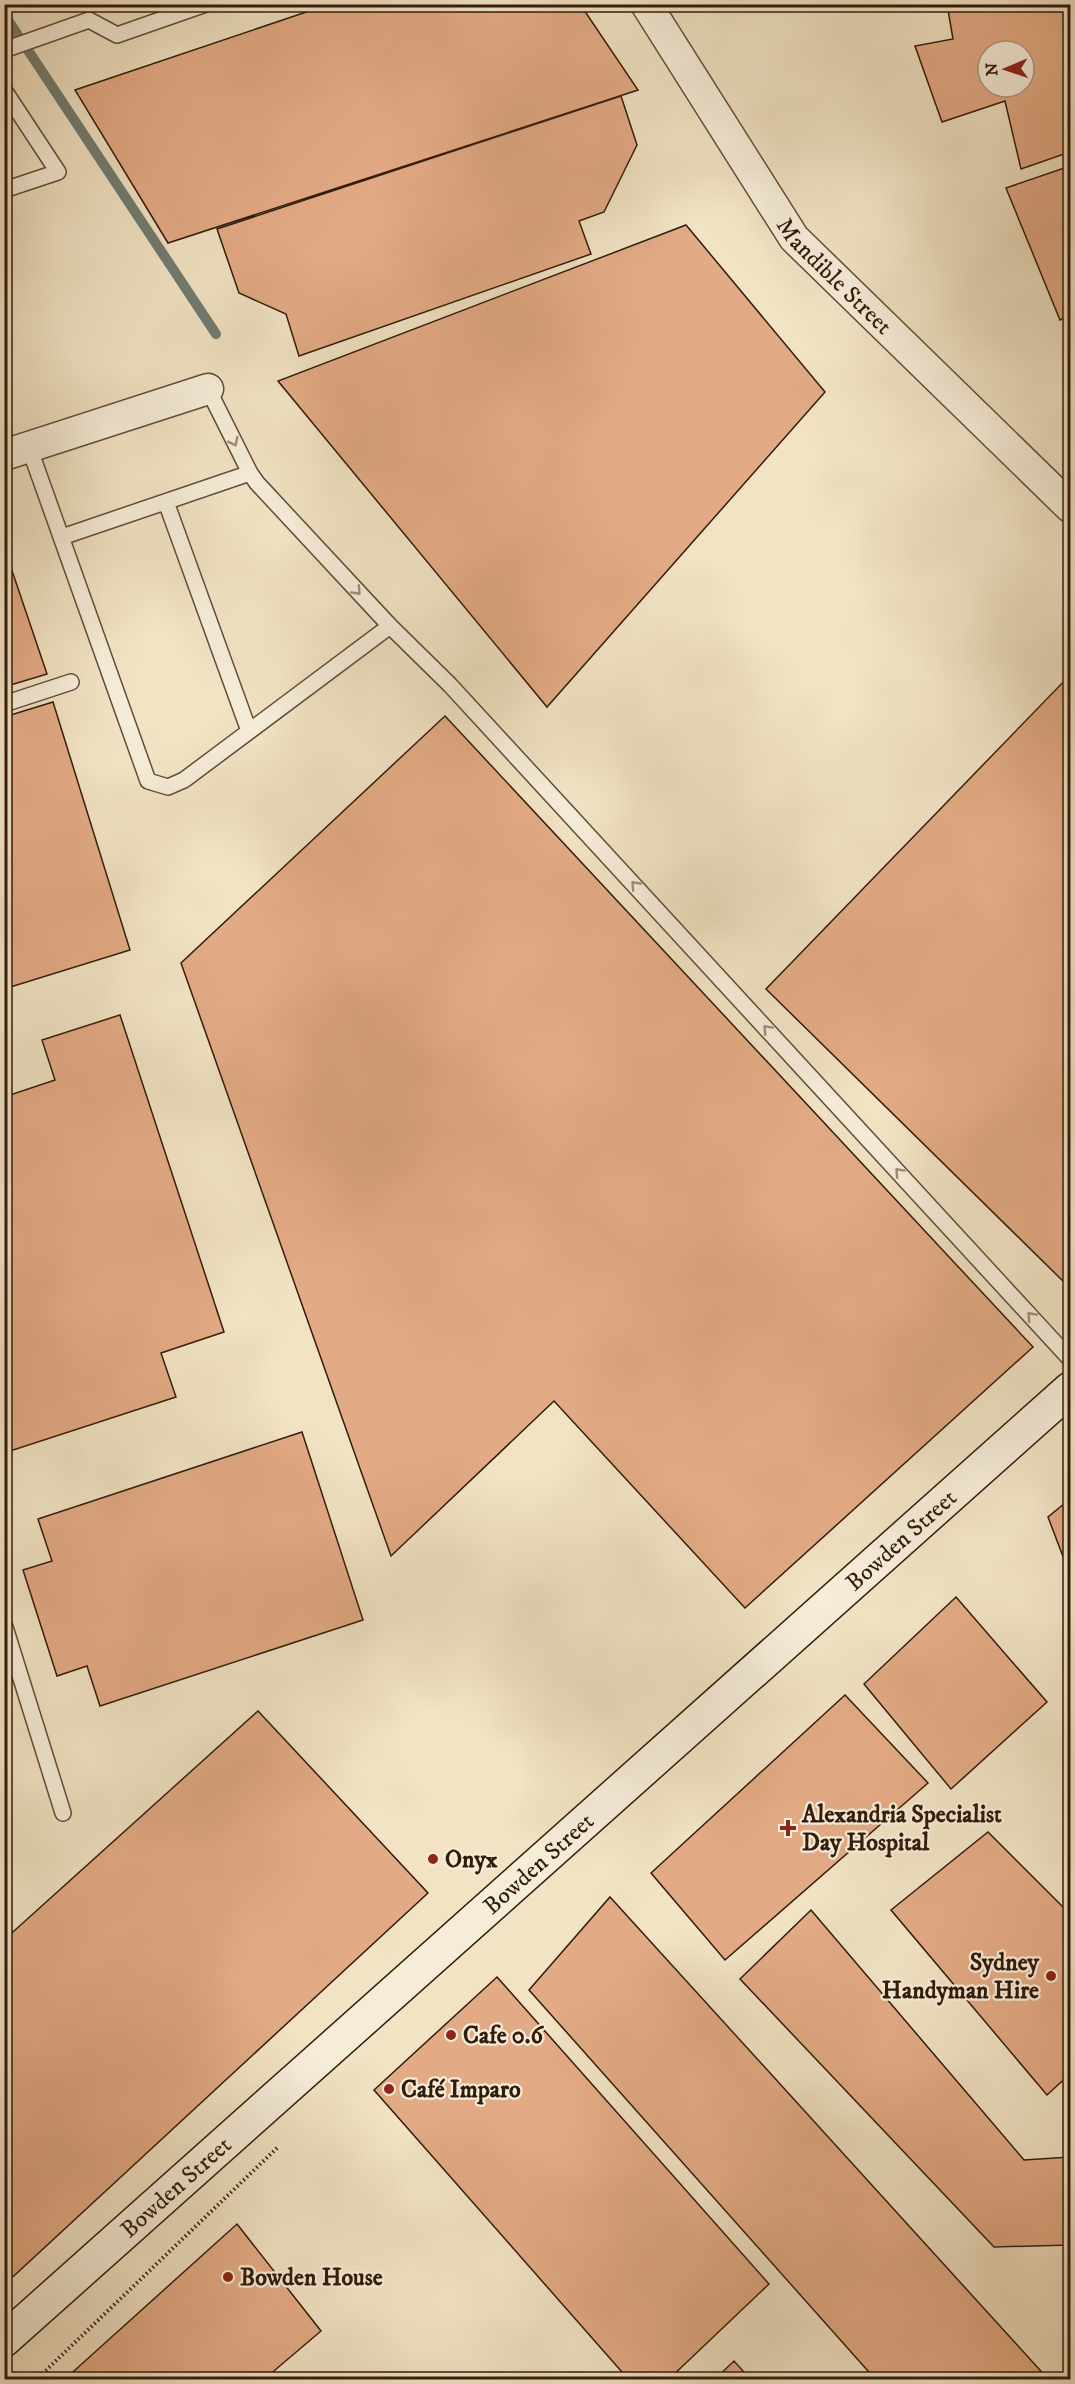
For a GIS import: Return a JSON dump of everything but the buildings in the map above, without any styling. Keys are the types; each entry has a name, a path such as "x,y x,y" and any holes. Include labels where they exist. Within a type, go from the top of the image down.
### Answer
{"street":[{"name":"Mandible Street","path":"646,4 794,238 1071,507"},
{"path":"17,451 208,389"},
{"name":"Bowden Street","path":"4,2340 1071,1389"}],"lane":[{"path":"4,50 89,20 117,35 206,4"},
{"path":"4,90 58,172 4,190"},
{"path":"208,389 250,473 390,626 450,685 1071,1359"},
{"path":"17,451 62,537 148,781 168,787 184,780 390,626"},
{"path":"62,537 250,473"},
{"path":"166,501 249,731"},
{"path":"4,704 71,682"},
{"path":"4,1624 63,1813"}],"waterway":[{"path":"4,14 216,334"}],"place":[{"name":"Alexandria Specialist Day Hospital","path":"788,1828"},
{"name":"Onyx","path":"433,1859"},
{"name":"Sydney Handyman Hire","path":"1051,1976"},
{"name":"Cafe 0.6","path":"451,2035"},
{"name":"Café Imparo","path":"389,2089"},
{"name":"Bowden House","path":"228,2277"}]}
